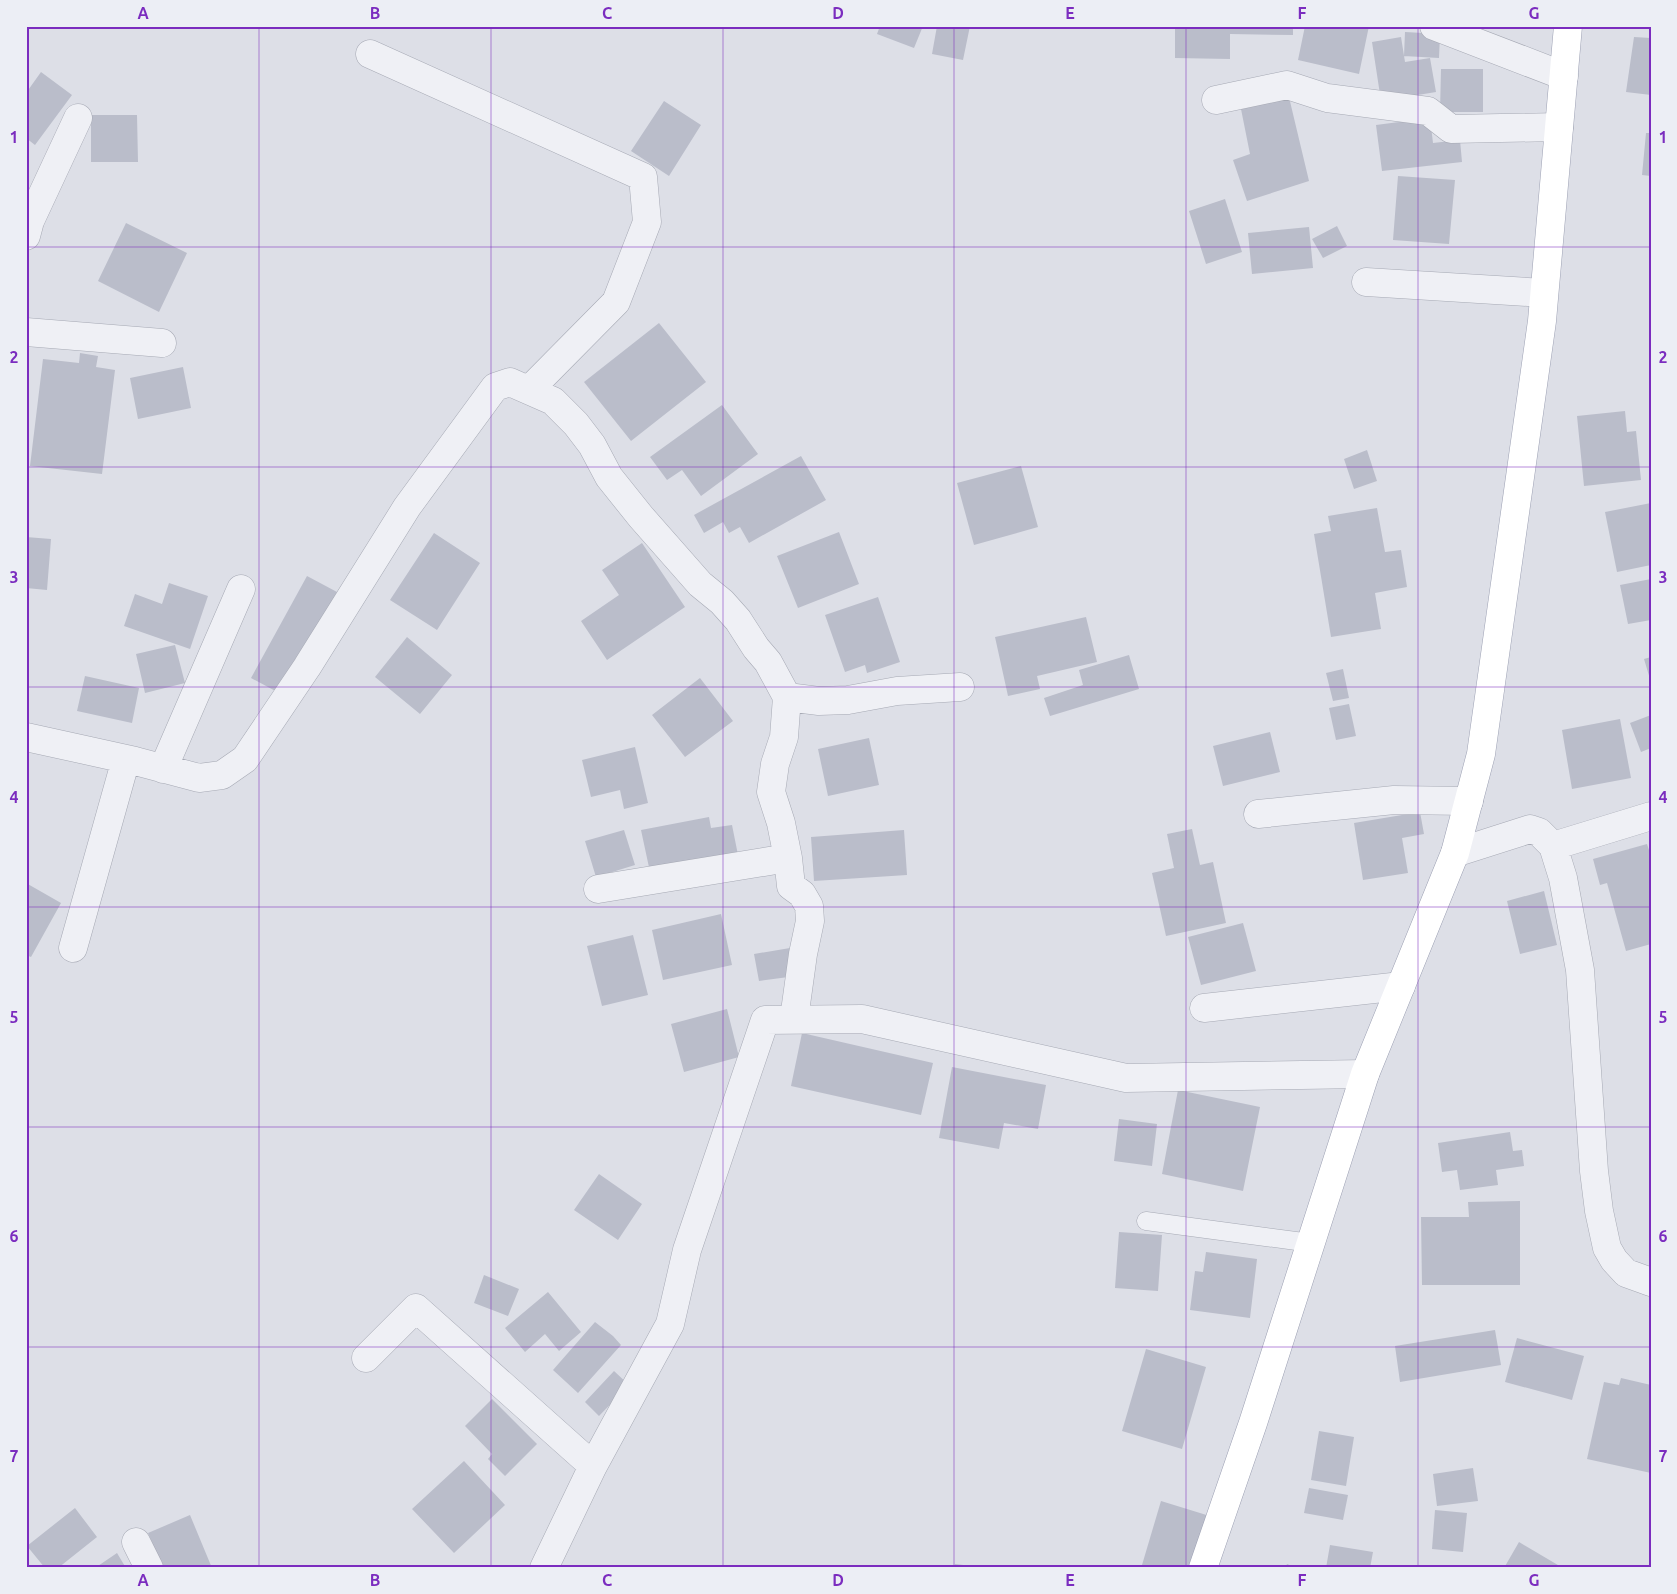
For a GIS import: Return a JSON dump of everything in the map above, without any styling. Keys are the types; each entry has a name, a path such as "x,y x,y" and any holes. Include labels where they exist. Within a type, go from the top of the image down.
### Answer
{"main road":[{"path":"1204,1568 1253,1423 1365,1074 1455,853 1481,754 1544,293 1568,26"}],"street":[{"path":"1434,26 1564,76"},
{"path":"370,54 643,177 647,222 616,302 529,390"},
{"path":"1216,100 1287,85 1327,98 1428,111 1451,129 1559,127"},
{"path":"26,236 30,221 78,118"},
{"path":"1366,282 1544,293"},
{"path":"26,332 162,343"},
{"path":"26,737 126,759 200,778 222,775 245,759 307,668 407,507 495,387 510,382 554,401 576,424 592,445 609,477 641,517 700,584 722,602 738,620 756,648 768,662 786,697 784,737 775,764 771,792 781,823 791,886 802,894 809,906 810,921 794,1019"},
{"path":"163,769 241,589"},
{"path":"786,697 818,701 848,700 897,692 960,687"},
{"path":"73,948 126,759"},
{"path":"1258,814 1394,800 1469,801"},
{"path":"1553,846 1651,816"},
{"path":"1455,853 1530,829 1539,832 1553,846 1562,878 1580,970 1594,1171 1599,1211 1607,1248 1614,1260 1626,1273 1651,1282"},
{"path":"598,890 788,858"},
{"path":"1204,1008 1401,986"},
{"path":"544,1568 593,1466 670,1324 687,1250 765,1020 862,1019 1126,1078 1365,1074"},
{"path":"366,1358 416,1308 593,1466"},
{"path":"136,1542 149,1568"}],"lane":[{"path":"1146,1221 1311,1243"}],"building":[{"path":"880,26 923,26 914,48 877,34"},
{"path":"937,26 970,26 963,60 932,54"},
{"path":"1175,26 1293,26 1293,35 1230,34 1230,59 1175,58"},
{"path":"1305,26 1369,26 1359,74 1298,60"},
{"path":"1405,32 1440,34 1439,58 1404,56"},
{"path":"1401,37 1405,62 1430,58 1436,92 1381,101 1372,42"},
{"path":"1634,37 1651,38 1651,95 1626,92"},
{"path":"1441,69 1483,69 1483,112 1440,112"},
{"path":"41,72 72,95 35,145 26,138 26,93"},
{"path":"1288,93 1309,181 1247,201 1233,160 1250,154 1241,109"},
{"path":"664,101 701,125 669,176 631,151"},
{"path":"91,115 137,115 138,162 91,162"},
{"path":"1430,118 1433,143 1460,140 1462,162 1382,171 1376,125"},
{"path":"1646,133 1651,133 1651,176 1642,175"},
{"path":"1398,176 1455,180 1449,244 1393,240"},
{"path":"1225,199 1242,252 1206,264 1189,211"},
{"path":"126,223 187,253 159,312 98,281"},
{"path":"1337,226 1347,246 1323,258 1312,239"},
{"path":"1309,227 1313,268 1252,274 1248,233"},
{"path":"659,323 706,382 631,441 584,382"},
{"path":"80,353 98,356 96,367 115,370 102,474 30,466 43,359 79,363"},
{"path":"183,367 191,408 138,419 130,378"},
{"path":"722,405 758,454 701,496 682,470 667,480 650,457"},
{"path":"1625,411 1627,432 1636,431 1641,480 1584,486 1577,416"},
{"path":"1367,450 1377,481 1354,489 1344,459"},
{"path":"801,456 826,500 749,543 740,527 729,533 723,522 704,533 694,515"},
{"path":"1021,466 1038,527 974,545 957,483"},
{"path":"1651,503 1651,565 1617,572 1605,512"},
{"path":"1377,508 1385,552 1401,550 1407,587 1375,593 1381,629 1331,637 1314,534 1331,531 1328,516"},
{"path":"839,532 859,584 798,608 777,556"},
{"path":"434,533 480,563 437,630 390,600"},
{"path":"26,537 51,539 47,590 26,588"},
{"path":"642,543 685,607 607,660 581,621 619,595 602,570"},
{"path":"307,576 337,592 281,694 251,678"},
{"path":"1651,579 1651,620 1628,624 1620,585"},
{"path":"169,583 208,596 190,649 124,626 135,594 162,604"},
{"path":"878,597 900,662 867,673 865,665 845,672 825,615"},
{"path":"1086,617 1097,662 1037,676 1040,689 1008,696 995,637"},
{"path":"407,637 452,675 420,714 375,677"},
{"path":"175,645 185,683 145,693 136,654"},
{"path":"1129,655 1139,689 1050,716 1044,698 1083,685 1079,670"},
{"path":"1651,657 1651,679 1650,679 1644,659"},
{"path":"1343,669 1349,698 1333,701 1326,673"},
{"path":"85,676 139,688 132,723 77,711"},
{"path":"700,678 733,721 685,757 652,715"},
{"path":"1349,704 1356,736 1336,740 1329,708"},
{"path":"1651,715 1651,748 1641,752 1630,723"},
{"path":"1620,719 1631,778 1572,789 1562,730"},
{"path":"1270,732 1280,772 1223,786 1213,746"},
{"path":"869,738 879,785 828,796 818,749"},
{"path":"635,747 648,803 624,809 620,790 591,797 582,760"},
{"path":"1420,812 1424,834 1402,838 1408,873 1363,880 1354,823"},
{"path":"709,817 711,828 732,825 738,855 650,872 641,830"},
{"path":"1192,829 1200,865 1213,862 1226,923 1166,936 1152,873 1174,868 1167,834"},
{"path":"624,830 635,865 596,877 585,841"},
{"path":"904,830 907,875 814,881 811,837"},
{"path":"1647,844 1651,856 1651,944 1626,951 1607,883 1600,885 1593,859"},
{"path":"26,883 61,903 31,957 26,955"},
{"path":"1544,891 1557,945 1520,954 1507,901"},
{"path":"721,914 732,965 663,980 652,930"},
{"path":"1243,923 1256,971 1201,985 1188,937"},
{"path":"633,935 648,995 602,1006 587,946"},
{"path":"790,948 796,976 759,981 754,954"},
{"path":"727,1009 739,1057 684,1072 671,1024"},
{"path":"802,1033 933,1063 921,1115 791,1086"},
{"path":"952,1067 1046,1085 1038,1129 1004,1123 999,1149 939,1138"},
{"path":"1178,1090 1260,1107 1243,1191 1162,1174"},
{"path":"1119,1119 1157,1124 1152,1166 1114,1161"},
{"path":"1510,1132 1513,1151 1522,1150 1524,1166 1496,1170 1498,1185 1460,1190 1457,1170 1442,1172 1438,1143"},
{"path":"599,1174 642,1204 618,1240 574,1210"},
{"path":"1520,1201 1520,1285 1422,1285 1421,1217 1469,1217 1468,1202"},
{"path":"1119,1232 1162,1235 1158,1291 1115,1288"},
{"path":"1206,1252 1257,1259 1250,1318 1190,1310 1195,1271 1203,1272"},
{"path":"484,1275 519,1289 508,1316 474,1303"},
{"path":"548,1292 581,1332 559,1351 545,1334 525,1352 505,1328"},
{"path":"595,1322 621,1345 578,1393 553,1370"},
{"path":"1495,1330 1501,1365 1400,1382 1395,1346"},
{"path":"1517,1338 1584,1356 1572,1400 1505,1382"},
{"path":"1146,1349 1206,1367 1182,1449 1122,1431"},
{"path":"614,1371 629,1385 599,1416 585,1402"},
{"path":"1621,1378 1651,1385 1651,1473 1587,1459 1604,1382 1619,1385"},
{"path":"492,1399 537,1444 505,1476 488,1459 492,1454 465,1426"},
{"path":"1319,1431 1354,1437 1346,1486 1311,1480"},
{"path":"464,1461 505,1505 454,1553 412,1509"},
{"path":"1473,1468 1478,1501 1437,1506 1433,1474"},
{"path":"1309,1488 1348,1495 1343,1520 1304,1513"},
{"path":"1161,1501 1213,1517 1198,1568 1151,1568 1142,1565"},
{"path":"75,1508 97,1537 58,1568 45,1568 27,1546"},
{"path":"1435,1510 1467,1513 1463,1552 1432,1549"},
{"path":"190,1515 212,1568 163,1568 148,1533"},
{"path":"1519,1542 1563,1568 1504,1568"},
{"path":"1330,1545 1373,1552 1370,1568 1326,1568"},
{"path":"117,1553 126,1568 95,1568"},
{"path":"955,1564 980,1567 980,1568 954,1568"},
{"path":"1287,1564 1297,1568 1285,1568"}]}
